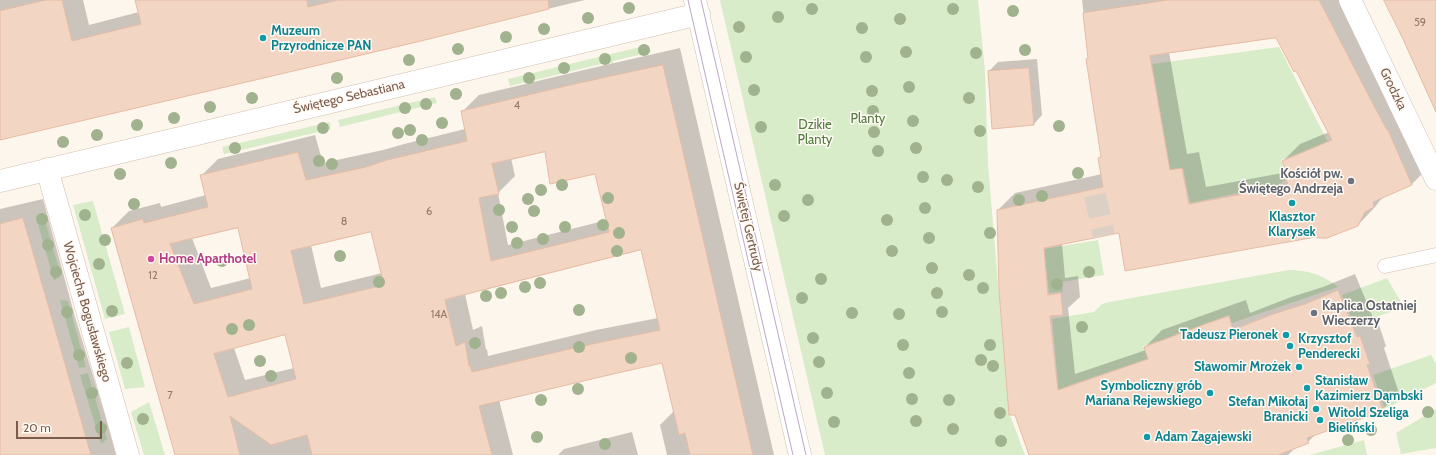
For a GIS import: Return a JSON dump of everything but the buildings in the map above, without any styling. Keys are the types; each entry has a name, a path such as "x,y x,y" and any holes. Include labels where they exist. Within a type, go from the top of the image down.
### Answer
{"street":[{"name":"Grodzka","path":"1350,0 1436,179"},
{"name":"Świętego Sebastiana","path":"0,181 697,7"},
{"name":"Świętej Gertrudy","path":"697,7 800,455"},
{"name":"Wojciecha Bogusławskiego","path":"47,169 128,455"}],"lane":[{"path":"1385,266 1436,255"}],"green space":[{"name":"Planty","path":"720,0 978,0 985,71 988,164 1009,415 1025,455 825,455"},
{"path":"648,45 651,52 613,61 613,63 601,64 510,86 508,79"},
{"path":"1279,47 1328,142 1281,160 1288,178 1278,185 1190,203 1183,168 1170,170 1152,64"},
{"path":"435,97 437,103 340,127 338,120"},
{"path":"330,122 331,129 224,154 222,147"},
{"path":"93,201 125,314 105,319 73,205"},
{"path":"43,214 61,275 54,281 36,217"},
{"path":"1098,240 1104,275 1062,282 1063,292 1049,293 1044,249"},
{"path":"1289,270 1315,274 1327,279 1338,287 1232,323 1229,315 1213,321 1215,328 1195,335 1191,329 1175,334 1178,341 1161,347 1158,341 1143,346 1148,359 1070,385 1072,392 1059,396 1052,319 1094,312 1102,304 1109,302"},
{"path":"1387,278 1404,307 1354,325 1342,295"},
{"path":"60,300 68,301 86,367 79,368"},
{"path":"129,327 145,387 125,389 109,332"},
{"path":"1431,355 1436,364 1436,383 1385,409 1373,375"},
{"path":"88,373 107,439 101,444 80,375"},
{"path":"149,402 165,455 144,455 131,412"},
{"path":"1436,409 1436,448 1401,454 1396,433"},
{"path":"1364,440 1367,455 1310,455"}],"tunnel":[{"path":"1095,195 1104,236"}],"tram line":[{"path":"688,0 793,455"},
{"path":"701,0 806,455"}],"place":[{"name":"Muzeum Przyrodnicze PAN","path":"263,38"},
{"name":"Kościół pw. Świętego Andrzeja","path":"1351,181"},
{"name":"Klasztor Klarysek","path":"1292,203"},
{"name":"Home Aparthotel","path":"151,259"},
{"name":"Kaplica Ostatniej Wieczerzy","path":"1314,313"},
{"name":"Tadeusz Pieronek","path":"1286,335"},
{"name":"Krzysztof Penderecki","path":"1290,346"},
{"name":"Sławomir Mrożek","path":"1299,367"},
{"name":"Stanisław Kazimierz Dąmbski","path":"1307,388"},
{"name":"Symboliczny grób Mariana Rejewskiego","path":"1210,393"},
{"name":"Stefan Mikołaj Branicki","path":"1316,409"},
{"name":"Witold Szeliga Bieliński","path":"1320,420"},
{"name":"Adam Zagajewski","path":"1147,437"}],"park label":[{"name":"Dzikie Planty","path":"815,132"}]}
